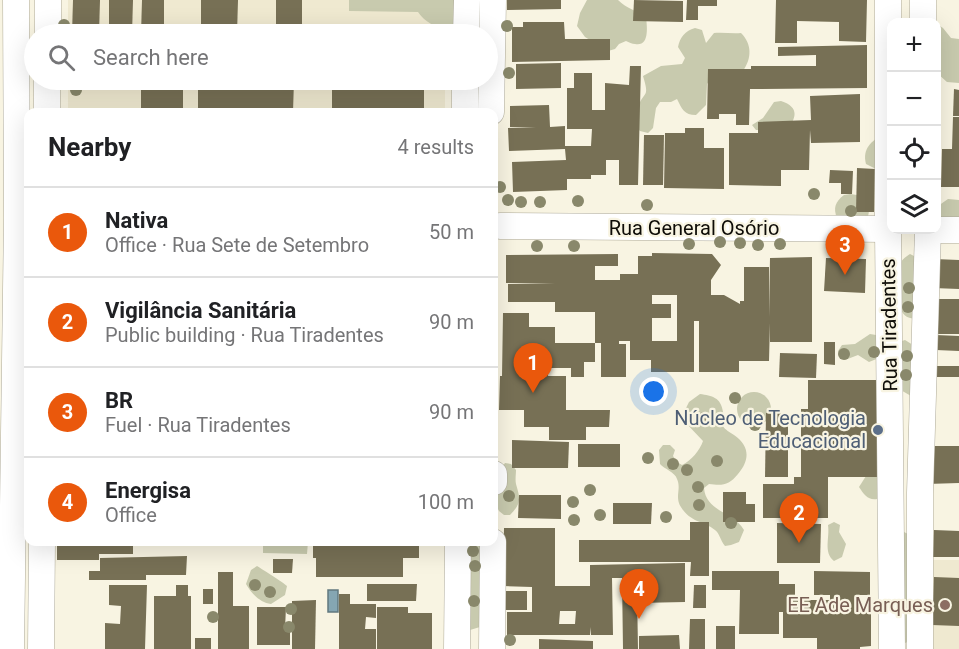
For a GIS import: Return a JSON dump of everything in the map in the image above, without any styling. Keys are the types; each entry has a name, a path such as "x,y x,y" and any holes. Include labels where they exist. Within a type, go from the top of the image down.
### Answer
{"main road":[{"path":"11,649 16,0"},
{"path":"48,0 48,24"},
{"path":"466,24 467,0"},
{"path":"492,0 492,24"},
{"name":"Rua Tiradentes","path":"888,0 889,180"},
{"path":"923,0 923,18"},
{"path":"47,90 47,108"},
{"path":"465,90 465,108"},
{"path":"491,90 491,108"},
{"name":"Rua General Osório","path":"498,227 887,223"},
{"path":"941,232 959,231"},
{"name":"Rua Tiradentes","path":"889,234 892,649"},
{"path":"892,234 895,247 902,252 909,253 921,247 928,234"},
{"name":"Rua Tiradentes","path":"920,649 920,494 928,234"},
{"path":"891,494 920,494"},
{"path":"41,649 42,546"},
{"path":"457,649 458,546"},
{"path":"492,649 493,546"}],"shaded area":[{"path":"68,0 446,0 446,24 68,24"},
{"path":"68,90 445,90 445,108 68,108"},
{"name":"EE Ade Marques","path":"932,560 959,560 959,649 931,649"}],"green space":[{"path":"349,0 484,0 487,24 431,24 418,12 349,11"},
{"path":"587,0 618,0 646,17 647,35 643,42 635,44 626,41 608,51 585,37 577,26 580,13"},
{"path":"941,27 951,38 959,39 959,83 947,82 941,77"},
{"path":"695,28 702,30 706,43 714,33 741,33 750,51 746,66 743,71 715,72 707,84 706,105 696,115 686,113 677,99 671,102 660,102 656,108 653,128 648,133 640,131 636,127 638,107 646,91 643,76 661,66 682,64 685,58 678,47 679,43 686,33"},
{"path":"781,101 791,106 794,113 793,121 787,130 756,130 752,125 763,118 774,102"},
{"path":"884,134 884,173 866,164 865,154 869,146"},
{"path":"844,195 857,195 869,211 868,217 837,218 835,208 837,203"},
{"path":"948,199 959,200 959,235 941,224 941,204"},
{"path":"910,254 916,257 916,319 905,315 900,301 900,264"},
{"path":"870,334 876,335 879,358 869,362 858,355 845,360 840,357 838,351 842,345 855,344"},
{"path":"905,340 913,345 911,396 899,389 902,341"},
{"path":"754,392 766,397 771,409 766,421 754,426 742,421 737,409 742,397"},
{"path":"700,394 718,400 723,412 723,426 739,439 745,448 745,464 729,483 709,484 704,488 710,502 734,519 744,530 739,542 731,545 725,546 715,530 683,510 678,498 676,477 660,464 659,450 663,445 670,445 675,450 673,456 682,465 700,448 703,441 684,421 683,414 689,402"},
{"path":"505,463 511,464 516,470 519,497 517,507 510,515 504,515 498,509 498,472"},
{"path":"880,475 881,498 877,499 868,497 859,487 866,476"},
{"path":"834,522 840,525 839,532 846,544 842,557 834,561 829,553 828,525"},
{"path":"902,531 908,534 910,637 906,643 900,641"},
{"path":"263,546 308,546 307,554 263,553"},
{"path":"465,546 486,546 480,589 480,627 470,630 464,626"},
{"path":"257,566 287,586 285,595 271,604 256,597 246,584 251,570"}],"water":[{"path":"328,590 338,590 338,612 328,612"}],"building":[{"path":"73,0 100,0 99,24 72,24"},
{"path":"109,0 133,0 132,24 109,24"},
{"path":"142,0 164,0 164,24 141,24"},
{"path":"201,0 238,0 237,24 201,24"},
{"path":"276,0 302,0 302,24 276,24"},
{"path":"507,0 561,0 561,9 507,10"},
{"path":"634,0 683,1 683,22 633,21"},
{"path":"687,0 717,0 717,6 698,6 698,20 686,20"},
{"path":"776,0 867,0 866,42 839,41 839,22 797,21 797,43 775,43"},
{"path":"523,22 564,22 565,39 610,39 610,60 512,62 512,27 523,27"},
{"path":"867,45 867,88 750,89 749,125 736,125 736,114 719,114 719,119 707,119 708,69 751,69 751,66 816,66 816,55 778,56 778,47"},
{"path":"561,63 561,88 516,89 516,64"},
{"path":"630,66 641,66 638,185 619,185 619,160 606,160 606,175 591,175 591,179 567,179 567,190 513,192 512,162 566,160 565,149 509,151 508,128 536,127 510,127 510,106 549,105 550,127 565,126 565,146 591,146 592,129 567,129 567,88 574,88 574,73 592,73 592,110 605,110 605,83 629,85"},
{"path":"954,89 959,90 959,116 953,116"},
{"path":"141,90 183,90 183,108 141,108"},
{"path":"198,90 294,90 293,108 198,108"},
{"path":"332,90 424,90 424,108 332,108"},
{"path":"860,94 860,142 811,143 810,130 809,170 781,170 781,186 729,185 729,133 758,133 758,122 811,120 810,96"},
{"path":"953,117 959,117 959,187 941,187 942,149 952,149"},
{"path":"685,128 704,128 704,148 724,148 724,189 664,188 665,133 685,133"},
{"path":"644,135 664,135 663,185 643,185"},
{"path":"857,168 875,169 874,212 856,212"},
{"path":"830,170 853,171 852,194 841,194 841,183 829,183"},
{"path":"652,253 712,254 721,265 711,280 711,295 724,295 740,304 740,301 744,301 744,267 769,267 769,317 770,258 812,257 812,342 770,342 770,323 769,361 739,361 739,372 699,372 699,321 694,321 694,372 651,372 651,360 630,360 630,341 619,341 619,344 626,344 626,377 601,377 601,343 595,343 595,312 555,312 555,302 508,302 508,284 555,283 506,283 506,255 618,254 618,266 595,266 595,280 620,280 620,274 638,274 638,256 652,256","holes":["652,295 677,295 677,341 652,341 652,318 671,318 671,304 652,304"]},
{"path":"826,258 866,259 865,293 824,291"},
{"path":"934,259 959,260 959,289 933,288"},
{"path":"935,299 959,299 959,334 934,334"},
{"path":"503,313 529,313 529,327 555,327 555,343 595,343 595,362 584,362 584,377 571,377 571,368 548,368 548,376 566,376 566,410 610,410 609,427 586,427 586,440 549,440 549,427 524,427 524,410 499,410"},
{"path":"936,335 959,336 959,351 936,350"},
{"path":"824,342 835,342 835,365 824,364"},
{"path":"780,353 817,354 816,378 779,377"},
{"path":"935,366 959,366 959,377 935,377"},
{"path":"808,380 878,380 877,477 828,477 828,518 763,518 763,484 794,484 794,477 801,477 801,409 808,409"},
{"path":"766,413 788,413 788,477 765,477"},
{"path":"512,440 569,442 568,468 512,468"},
{"path":"578,444 620,444 620,467 578,467"},
{"path":"926,446 959,446 959,483 927,484"},
{"path":"723,492 746,492 746,504 755,504 755,522 723,522"},
{"path":"519,495 561,495 561,519 518,518"},
{"path":"613,503 652,503 651,524 613,524"},
{"path":"690,522 709,522 709,576 690,576 691,562 579,562 579,540 690,540"},
{"path":"777,523 821,524 820,563 777,563"},
{"path":"504,528 555,528 555,586 590,586 590,565 685,563 685,602 638,603 637,592 638,649 623,649 622,578 612,578 613,635 591,635 590,627 590,635 507,635 507,612 532,612 532,587 503,586","holes":["560,611 576,611 575,624 559,624"]},
{"path":"934,530 959,531 959,557 933,557"},
{"path":"57,546 133,546 133,554 99,554 99,560 57,560"},
{"path":"313,546 419,546 419,558 403,558 403,577 316,577 316,558 313,558"},
{"path":"187,556 186,575 146,575 146,580 89,580 89,571 100,571 100,558"},
{"path":"273,559 293,559 292,573 273,573"},
{"path":"712,571 779,571 779,584 795,584 795,600 830,600 830,595 814,595 814,571 870,572 870,595 859,595 859,608 871,608 871,646 860,647 860,649 817,649 817,638 783,638 783,612 779,612 779,634 739,634 740,590 712,590"},
{"path":"218,572 233,572 233,606 249,606 249,649 218,649"},
{"path":"934,577 959,578 959,626 932,625"},
{"path":"367,584 417,584 416,601 367,601"},
{"path":"109,585 147,585 145,649 105,649 105,623 120,624 121,606 109,605"},
{"path":"176,585 188,585 188,596 191,596 191,649 154,649 154,596 176,596"},
{"path":"694,585 706,585 706,608 693,608"},
{"path":"203,589 213,589 213,604 203,604"},
{"path":"505,591 527,591 527,610 505,610"},
{"path":"339,594 350,594 350,604 376,604 376,618 366,617 365,629 376,629 376,649 339,649"},
{"path":"316,600 315,649 292,649 292,601"},
{"path":"257,607 286,607 285,629 290,629 290,645 257,645"},
{"path":"377,607 408,607 408,613 432,613 432,649 377,649"},
{"path":"690,619 705,619 705,649 689,649"},
{"path":"716,626 735,626 735,649 716,649"},
{"path":"679,635 680,649 639,649 639,636"},
{"path":"195,638 211,638 211,649 195,649"},
{"path":"539,639 593,641 593,649 539,649"}],"place":[{"name":"BR","path":"845,275"},
{"name":"Nativa","path":"533,393"},
{"name":"Núcleo de Tecnologia Educacional","path":"878,430"},
{"name":"Vigilância Sanitária","path":"799,543"},
{"name":"EE Ade Marques","path":"945,605"},
{"name":"Energisa","path":"639,619"}]}
